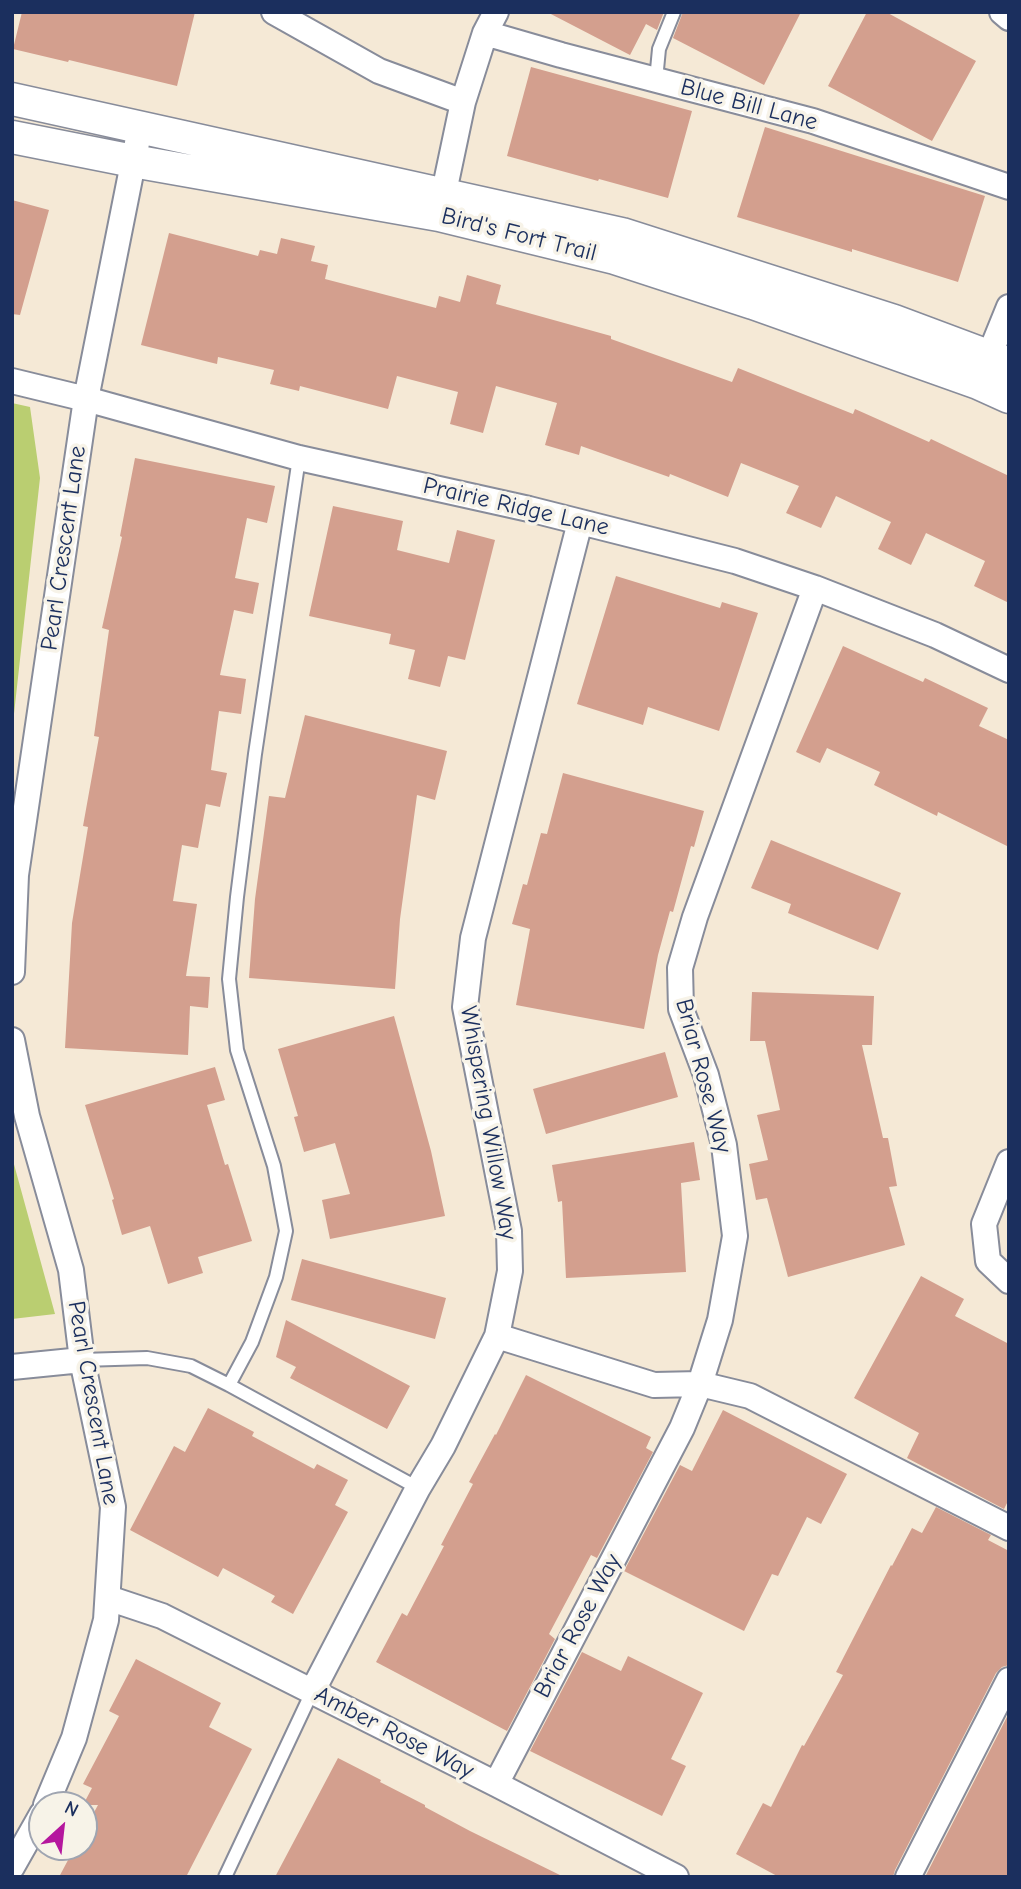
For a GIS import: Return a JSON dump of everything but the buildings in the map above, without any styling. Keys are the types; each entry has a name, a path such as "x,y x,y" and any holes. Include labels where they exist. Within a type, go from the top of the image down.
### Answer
{"street":[{"path":"274,12 379,71 463,102"},
{"path":"1002,12 1009,18"},
{"path":"441,205 463,102 490,23"},
{"name":"Blue Bill Lane","path":"490,23 561,55 813,121 1009,187"},
{"name":"Bird's Fort Trail","path":"12,99 140,128 441,205 753,303 992,367 1009,397"},
{"name":"Pearl Crescent Lane","path":"12,972 16,875 86,398 140,128"},
{"name":"Bird's Fort Trail","path":"12,137 133,161 441,205"},
{"path":"992,367 1009,307"},
{"name":"Prairie Ridge Lane","path":"12,381 86,398 299,458 529,509 735,561 815,588 935,635 1009,670"},
{"name":"Whispering Willow Way","path":"312,1692 418,1488 443,1446 497,1336 510,1271 509,1231 466,1007 473,937 580,522"},
{"name":"Briar Rose Way","path":"496,1784 682,1428 700,1384 720,1320 735,1236 724,1145 706,1075 681,1009 680,968 695,917 815,588"},
{"name":"Pearl Crescent Lane","path":"12,1040 27,1116 71,1270 82,1360 113,1507 106,1620 74,1738 52,1791"},
{"path":"1009,1162 984,1224 988,1261 1009,1281"},
{"path":"497,1336 653,1385 700,1384 750,1396 1009,1528"},
{"path":"12,1367 82,1360"},
{"name":"Amber Rose Way","path":"107,1598 162,1616 676,1877"},
{"path":"908,1877 1009,1681"},
{"path":"12,1867 28,1839"}],"lane":[{"path":"656,80 659,49 674,12"},
{"path":"229,1385 251,1342 276,1278 286,1231 274,1166 237,1050 229,979 255,754 299,458"},
{"path":"82,1360 147,1358 191,1366 418,1488"},
{"path":"225,1877 312,1692"}],"green space":[{"path":"12,403 30,407 40,478 12,732"},
{"path":"12,1157 55,1314 12,1319"}]}
